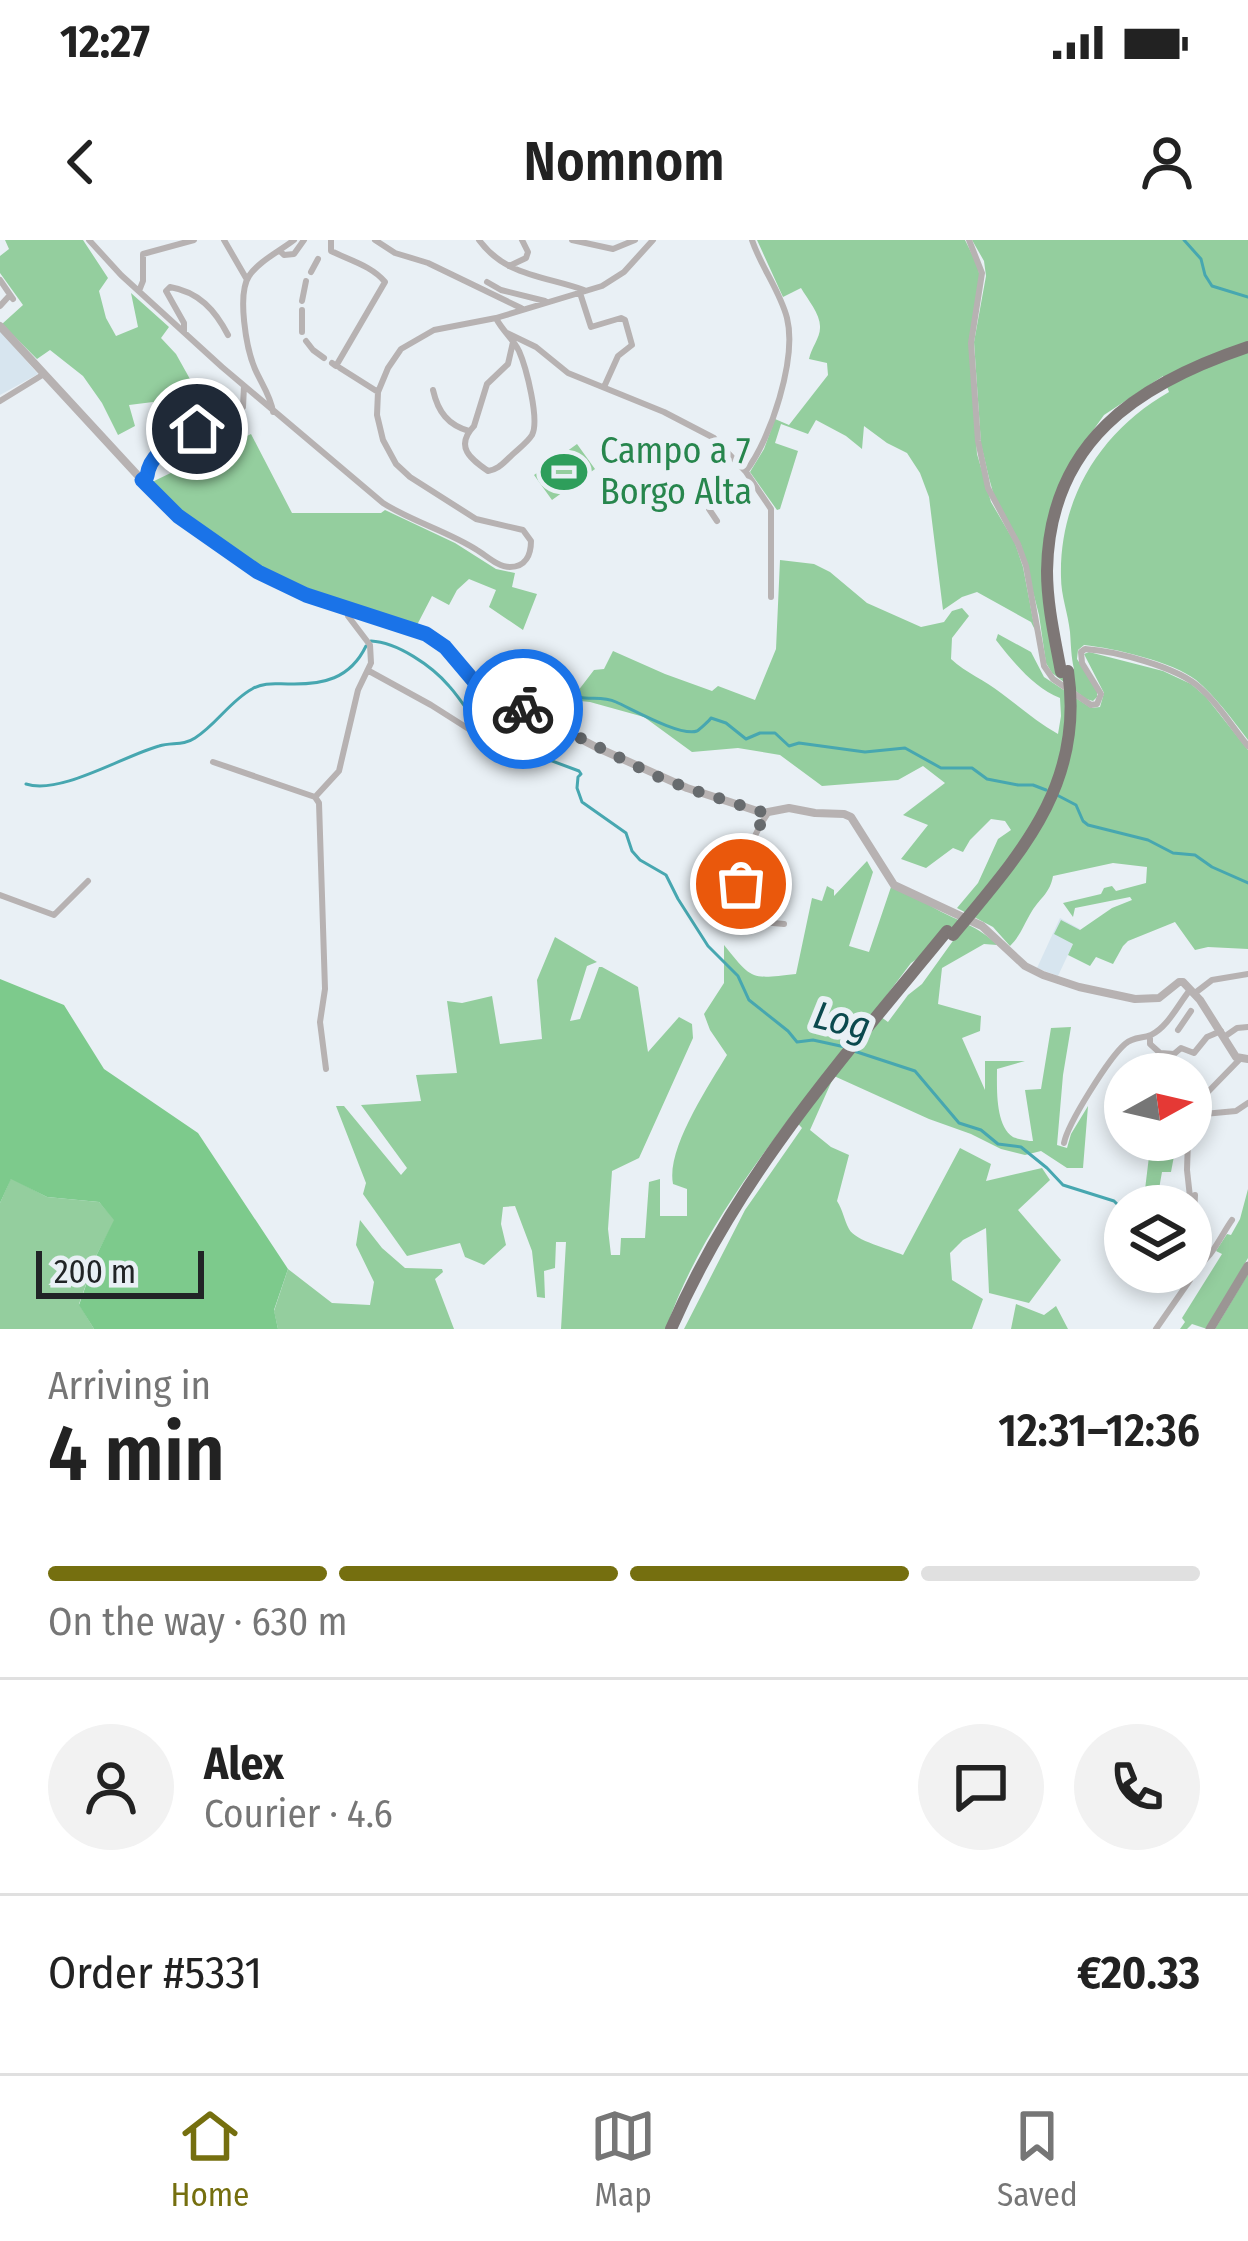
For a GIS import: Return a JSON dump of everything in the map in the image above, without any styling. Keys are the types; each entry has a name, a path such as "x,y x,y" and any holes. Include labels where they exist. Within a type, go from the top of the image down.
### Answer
{"highway":[{"path":"674,1329 722,1225 796,1121 1014,860 1055,793 1070,736 1072,703 1054,572 1064,511 1076,480 1104,438 1166,384 1191,367 1248,351"}],"main road":[{"path":"1210,1329 1248,1266"}],"street":[{"path":"89,240 184,332 362,487 404,516 510,567 524,563 532,548 523,530 476,519 396,464 379,428 379,392 394,358 412,340 434,330 584,292 624,272 653,240"},
{"path":"139,291 143,254 194,240"},
{"path":"224,240 246,279 247,340 274,413"},
{"path":"246,279 294,240"},
{"path":"280,251 294,254 304,240"},
{"path":"375,240 524,310"},
{"path":"478,240 509,267 584,292"},
{"path":"509,267 526,258 522,240"},
{"path":"572,240 613,249 628,242"},
{"path":"746,472 763,444 784,388 789,343 788,320 752,240"},
{"path":"969,240 983,281 971,344 980,451 992,497 1026,566 1048,674 1091,705 1097,704 1101,694 1080,657 1085,649 1170,671 1201,688 1248,746"},
{"path":"311,272 325,249 380,275 385,282 336,366 379,392"},
{"path":"0,280 12,297 0,306"},
{"path":"302,332 306,281"},
{"path":"487,282 549,302"},
{"path":"184,332 184,323 166,291 170,287 206,303 228,335"},
{"path":"584,292 591,328 621,318 632,345 618,356 604,387"},
{"path":"496,318 513,342 522,362 536,421 532,436 491,471 466,454 465,446 487,384 508,364 513,342"},
{"path":"0,326 178,516 258,572 306,595 426,634 445,647 478,686 654,775 768,814 789,808 850,817 894,884 982,926 1025,966 1043,976 1135,999 1159,998 1179,982 1192,991 1231,1051 1244,1059 1212,1089"},
{"path":"507,333 536,347 568,373 714,438 768,504 772,517 770,597"},
{"path":"306,341 324,358"},
{"path":"0,400 44,374"},
{"path":"142,480 157,453 243,407 244,386"},
{"path":"433,390 450,424 469,431"},
{"path":"716,488 709,509 717,521"},
{"path":"315,797 339,771 358,690 370,671 370,645 353,626 347,607"},
{"path":"370,671 483,738 512,733 528,712"},
{"path":"213,762 319,802 325,989 320,1022 326,1069"},
{"path":"768,814 747,856 740,909 761,922 784,924"},
{"path":"0,895 54,915 88,881"},
{"path":"1064,1143 1070,1124 1116,1052 1131,1038 1150,1036 1192,991 1212,980 1248,974"},
{"path":"1170,1016 1180,1027 1191,1011"},
{"path":"1150,1036 1150,1044 1160,1053 1174,1054 1181,1048 1194,1053 1207,1036 1248,1027"},
{"path":"1212,1113 1236,1111 1248,1103"},
{"path":"1212,1250 1232,1220"},
{"path":"1156,1329 1183,1293"}],"shaded area":[{"path":"0,331 38,374 0,395"},
{"path":"1060,918 1080,929 1058,976 1037,968"}],"green space":[{"path":"5,240 83,240 108,278 99,291 116,336 138,327 131,293 169,327 161,338 176,354 200,397 160,410 153,402 129,405 135,426 118,435 83,376 50,350 37,359 2,324 23,305 0,273 0,256 9,249"},
{"path":"757,240 965,240 980,280 969,340 977,454 991,502 1023,567 1035,630 1031,622 977,592 943,610 929,497 920,473 907,453 864,426 862,449 816,420 808,434 781,424 775,443 798,451 777,510 750,472 775,419 789,425 828,375 827,363 809,359 820,332 816,313 801,288 783,297"},
{"path":"972,240 1248,240 1248,740 1203,687 1173,667 1084,645 1077,659 1097,689 1093,701 1052,673 1046,663 1021,545 994,496 981,444 974,342 986,276","holes":["1163,376 1169,392 1105,446 1077,493 1062,548 1061,577 1074,669 1057,673 1047,530 1084,443 1104,415"]},
{"path":"251,434 292,513 385,510 455,543 496,569 515,573 512,587 537,594 523,630 489,607 496,590 469,579 449,605 432,596 417,625 274,577 198,525 150,483"},
{"name":"Campo a 7 Borgo Alta","path":"577,444 595,469 552,500 534,475"},
{"path":"780,560 814,564 867,603 921,627 944,622 952,611 962,608 969,616 952,638 951,659 1058,734 1060,698 1025,674 996,640 998,634 1031,652 1044,677 1091,708 1100,707 1104,693 1084,654 1089,652 1163,671 1191,684 1248,750 1248,949 1195,950 1175,922 1128,941 1113,964 1096,957 1090,966 1068,955 1073,944 1054,934 1061,920 1080,930 1132,900 1075,908 1073,917 1063,903 1101,894 1112,886 1116,891 1146,883 1147,867 1113,863 1053,876 1010,946 993,927 957,908 978,883 998,839 1011,830 1005,821 991,819 963,852 953,848 926,868 901,859 928,825 903,815 945,783 923,766 898,780 822,786 780,755 738,748 692,752 644,717 571,700 594,670 604,669 613,651 712,691 718,686 755,700 776,649"},
{"path":"867,861 873,872 849,946 869,952 891,887 976,929 997,945 984,944 942,968 938,1004 981,1016 980,1031 962,1038 985,1090 985,1061 1025,1061 997,1069 1000,1115 1013,1137 1033,1141 1025,1090 1041,1089 1051,1028 1071,1027 1057,1145 1067,1148 1088,1106 1083,1168 1067,1168 1041,1151 1025,1155 1001,1149 834,1076 810,1130 849,1155 837,1201 849,1229 865,1241 903,1255 960,1148 991,1164 986,1181 1042,1168 1050,1180 1018,1210 1061,1260 1029,1303 989,1293 986,1228 950,1253 952,1280 983,1299 972,1329 684,1329 745,1210 802,1128 791,1116 704,1245 666,1329 561,1329 566,1242 556,1242 555,1268 544,1271 545,1298 537,1297 532,1251 515,1206 503,1207 506,1245 484,1265 465,1257 460,1243 407,1256 363,1194 366,1183 336,1106 344,1106 401,1175 407,1168 361,1105 421,1101 416,1075 457,1073 447,1001 462,1003 492,996 500,1044 542,1039 537,980 555,937 597,962 587,966 570,1021 580,1019 602,967 638,987 648,1052 679,1017 692,1024 693,1038 639,1158 612,1171 608,1229 611,1255 620,1255 621,1238 645,1238 649,1182 660,1179 660,1216 687,1216 687,1189 673,1184 673,1170 691,1118 727,1055 704,1014 724,983 724,945 754,975 796,974 812,898 822,901 827,886 834,896","holes":["955,938 888,1022 874,1012 911,963"]},
{"path":"0,979 64,1005 104,1069 198,1133 288,1269 274,1310 278,1329 94,1329 79,1305 114,1220 99,1202 47,1197 11,1179 0,1203"},
{"path":"1148,1161 1173,1161 1171,1172 1162,1172 1160,1185 1146,1185"},
{"path":"11,1178 47,1197 99,1202 115,1220 79,1304 94,1329 0,1329 0,1203"},
{"path":"1248,1189 1248,1258 1207,1329 1192,1324 1180,1329 1198,1293 1212,1293 1212,1270 1222,1254 1216,1251 1240,1219"},
{"path":"360,1220 405,1268 442,1269 435,1279 454,1329 278,1329 274,1311 288,1269 332,1303 370,1305 374,1282 356,1245"},
{"path":"1248,1274 1248,1329 1215,1329"},
{"path":"1016,1304 1044,1315 1056,1306 1068,1329 1011,1329"}],"waterway":[{"path":"1184,240 1201,259 1212,286 1248,297"},
{"path":"371,641 403,650 424,663 442,678 479,727 496,730"},
{"path":"26,784 56,784 159,746 191,740 252,689 334,678 352,666 366,646"},
{"path":"523,704 549,695 606,699 690,732 711,718 746,739 775,733 789,746 799,743 865,752 905,748 941,768 972,768 987,779 1046,790"},
{"path":"499,730 517,712"},
{"name":"Log","path":"498,730 512,746 579,771 577,788 582,802 626,833 640,860 666,875 708,946 738,976 749,1000 797,1042 813,1040 845,1047"},
{"path":"1055,794 1076,805 1088,825 1148,840 1173,853 1195,855 1248,883"},
{"name":"Log","path":"854,1051 915,1071 959,1123 981,1130 998,1144 1021,1147 1063,1185 1104,1198"}],"way so far":[{"path":"523,709 654,775 768,814 755,832 741,884"}],"place":[{"name":"Campo a 7 Borgo Alta","path":"564,472"}],"route":[{"path":"197,429 154,455 142,480 178,516 274,581 437,640 478,686 523,709"}]}
